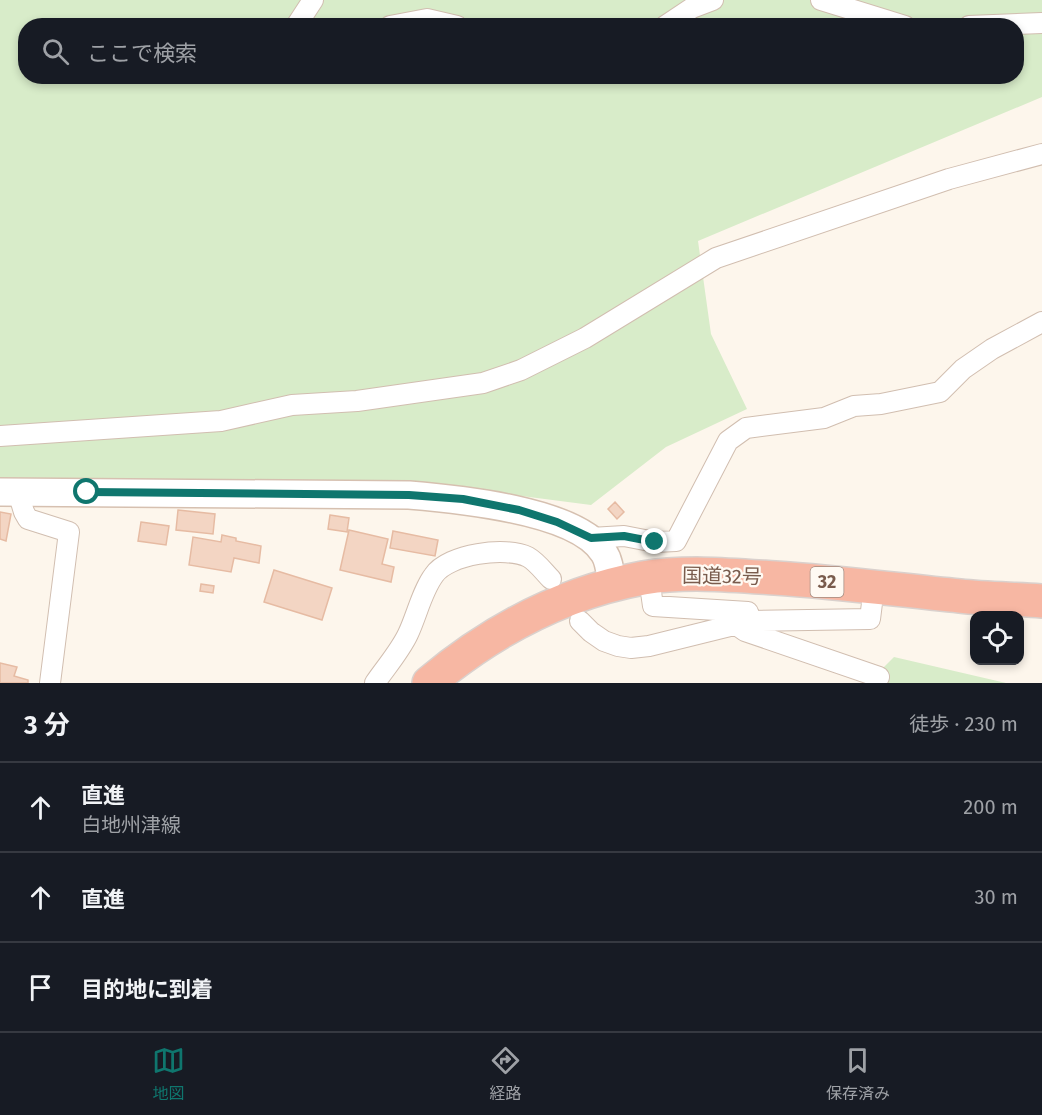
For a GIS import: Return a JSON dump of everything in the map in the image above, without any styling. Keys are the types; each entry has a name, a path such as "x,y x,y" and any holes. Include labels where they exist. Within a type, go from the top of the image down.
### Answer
{"highway":[{"name":"国道32号","path":"429,683 501,630 563,601 612,585 649,578 729,575 962,597 1042,601"}],"main road":[{"path":"9,492 409,495 463,499 519,510 557,522 591,538 605,554 612,585"}],"street":[{"path":"302,18 314,0"},
{"path":"677,18 692,8 713,0"},
{"path":"821,0 879,18"},
{"path":"1024,23 1042,22"},
{"path":"0,436 221,421 292,405 357,402 483,383 521,370 585,338 716,258 949,179 1042,154"},
{"path":"591,538 624,536 655,542 676,541 728,441 746,428 824,418 854,406 881,404 939,392 963,369 1042,322"},
{"path":"9,492 28,519 69,532 50,683"},
{"path":"375,683 402,645 434,574 444,565 455,560 490,552 505,552 529,557 563,601 591,632 604,641 631,648 649,646 743,623 870,619 874,587"},
{"path":"649,578 653,606 748,612 743,623 745,631 879,677"}],"green space":[{"path":"0,0 1042,0 1042,97 698,241 711,334 747,409 666,447 591,505 452,487 0,482"},
{"path":"894,657 1006,683 868,683"}],"building":[{"path":"615,502 624,512 617,519 608,509"},
{"path":"178,510 215,514 213,534 176,530"},
{"path":"0,512 11,514 6,541 0,539"},
{"path":"330,515 349,518 347,532 328,529"},
{"path":"141,522 169,526 166,545 138,541"},
{"path":"349,530 388,539 382,564 394,567 391,582 340,570"},
{"path":"393,531 438,540 435,556 390,548"},
{"path":"222,535 236,538 236,541 261,546 259,563 234,558 231,572 189,565 193,537 221,542"},
{"path":"274,570 332,588 322,620 264,602"},
{"path":"201,584 214,586 213,593 200,591"},
{"path":"0,663 17,667 14,676 28,680 28,683 0,683"}],"route":[{"path":"87,492 409,495 463,499 519,510 557,522 591,538 624,536 655,542"}]}
